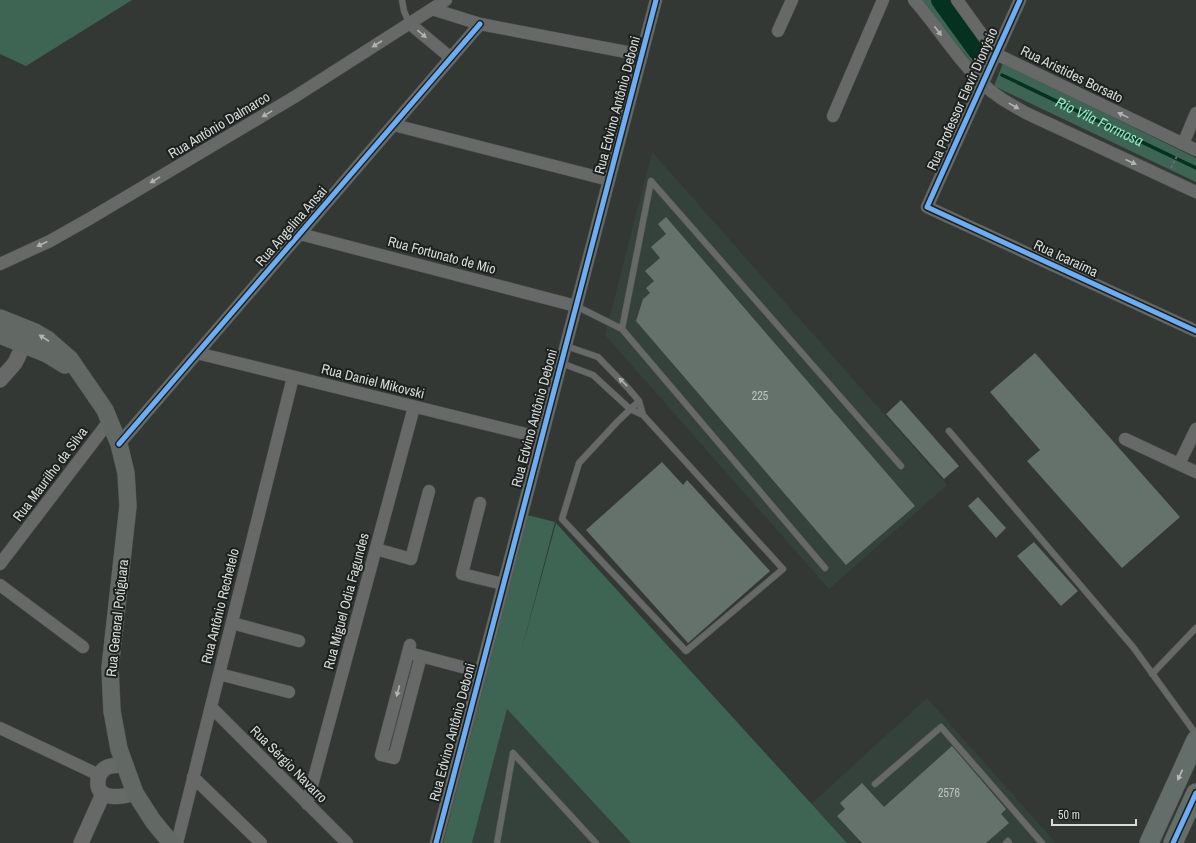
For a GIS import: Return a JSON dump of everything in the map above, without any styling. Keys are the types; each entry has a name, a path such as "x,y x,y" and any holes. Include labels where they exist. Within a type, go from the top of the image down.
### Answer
{"main road":[{"path":"1,324 24,344"},
{"name":"Rua General Potiguara","path":"1,324 22,325 47,339 70,359 98,399 110,420 119,444 126,473 128,506 110,681 110,696 114,730 124,765 135,793 153,821 171,843"},
{"name":"Rua General Potiguara","path":"24,344 55,359 89,387"},
{"path":"1148,843 1196,740"},
{"path":"1173,843 1195,800"}],"street":[{"name":"Rua Antônio Dalmarco","path":"0,264 50,241 90,219 296,96 409,23 431,5 446,0"},
{"name":"Rua Edvino Antônio Deboni","path":"436,843 656,0"},
{"path":"778,31 792,0"},
{"path":"833,116 883,0"},
{"path":"914,0 958,56 982,83 1008,103 1026,113 1196,192"},
{"name":"Rua Aristides Borsato","path":"957,0 996,54 1196,150"},
{"name":"Rua Professor Elevir Dionýsio","path":"927,208 1020,0"},
{"path":"431,5 480,24 642,55"},
{"path":"409,23 451,58"},
{"name":"Rua Angelina Ansai","path":"119,444 480,24"},
{"path":"1182,144 1196,113"},
{"path":"394,125 609,180"},
{"name":"Rua Icaraíma","path":"927,208 1196,331"},
{"name":"Rua Fortunato de Mio","path":"300,234 576,306"},
{"path":"0,380 15,363 24,344"},
{"name":"Rua Daniel Mikovski","path":"197,354 542,438"},
{"name":"Rua Antônio Rechetelo","path":"177,843 294,377"},
{"name":"Rua Miguel Odia Fagundes","path":"307,804 414,407"},
{"name":"Rua Maurilho da Silva","path":"0,564 110,420"},
{"path":"1179,464 1196,428"},
{"path":"1125,439 1196,472"},
{"path":"376,549 411,559 429,491"},
{"path":"480,503 462,574 503,584"},
{"path":"0,585 83,647"},
{"path":"232,623 299,641"},
{"path":"421,656 394,758 381,755 409,649 421,656 480,672"},
{"path":"219,674 289,692"},
{"name":"Rua Sérgio Navarro","path":"211,707 346,843"},
{"path":"0,728 99,775"},
{"path":"124,765 108,767 102,770 99,775 98,785 103,794 114,797 135,793"},
{"path":"193,777 261,843"},
{"path":"81,843 103,794"}],"lane":[{"path":"402,0 404,11 409,23"},
{"path":"622,329 651,182 901,466"},
{"path":"576,306 622,329 825,568"},
{"path":"566,346 598,357 640,401 642,415"},
{"path":"562,362 593,375 630,409 642,415 783,569 686,652 562,520 579,463 630,409 640,401"},
{"path":"949,431 1133,647 1196,734"},
{"path":"1152,674 1196,628"},
{"path":"875,784 941,727 1042,843"},
{"path":"497,843 513,753 595,843"}],"path":[{"path":"1167,179 1182,144"}],"shaded area":[{"path":"652,152 947,485 829,589 605,335"},
{"path":"927,698 1056,843 847,843 811,804"},
{"path":"507,708 631,843 472,843"}],"green space":[{"path":"0,0 132,0 26,66 0,54"},
{"path":"920,0 950,0 984,44 974,65"},
{"path":"1003,63 1196,158 1196,182 994,86"},
{"path":"527,515 555,522 520,656 556,523 847,843 631,843 507,709 472,843 443,843"}],"building":[{"path":"666,217 915,506 846,565 636,321 643,299 650,293 646,288 654,281 645,271 660,258 651,247 666,234 658,224"},
{"path":"1035,353 1180,517 1122,568 1027,461 1040,450 990,392"},
{"path":"901,400 959,466 944,479 886,414"},
{"path":"662,462 683,485 687,480 770,571 688,643 586,530"},
{"path":"978,497 1006,528 996,538 968,506"},
{"path":"1034,542 1078,591 1061,606 1017,556"},
{"path":"952,746 1006,809 1001,814 1009,823 986,843 862,843 837,816 845,809 840,803 862,783 884,807"}],"waterway":[{"name":"Rio Vila Formosa","path":"941,0 978,51"},
{"name":"Rio Vila Formosa","path":"1002,75 1196,168"}],"cycle path":[{"path":"436,843 656,0"},
{"path":"1020,0 927,207 1196,331"},
{"path":"119,444 480,24"},
{"path":"1173,843 1196,793"}]}
